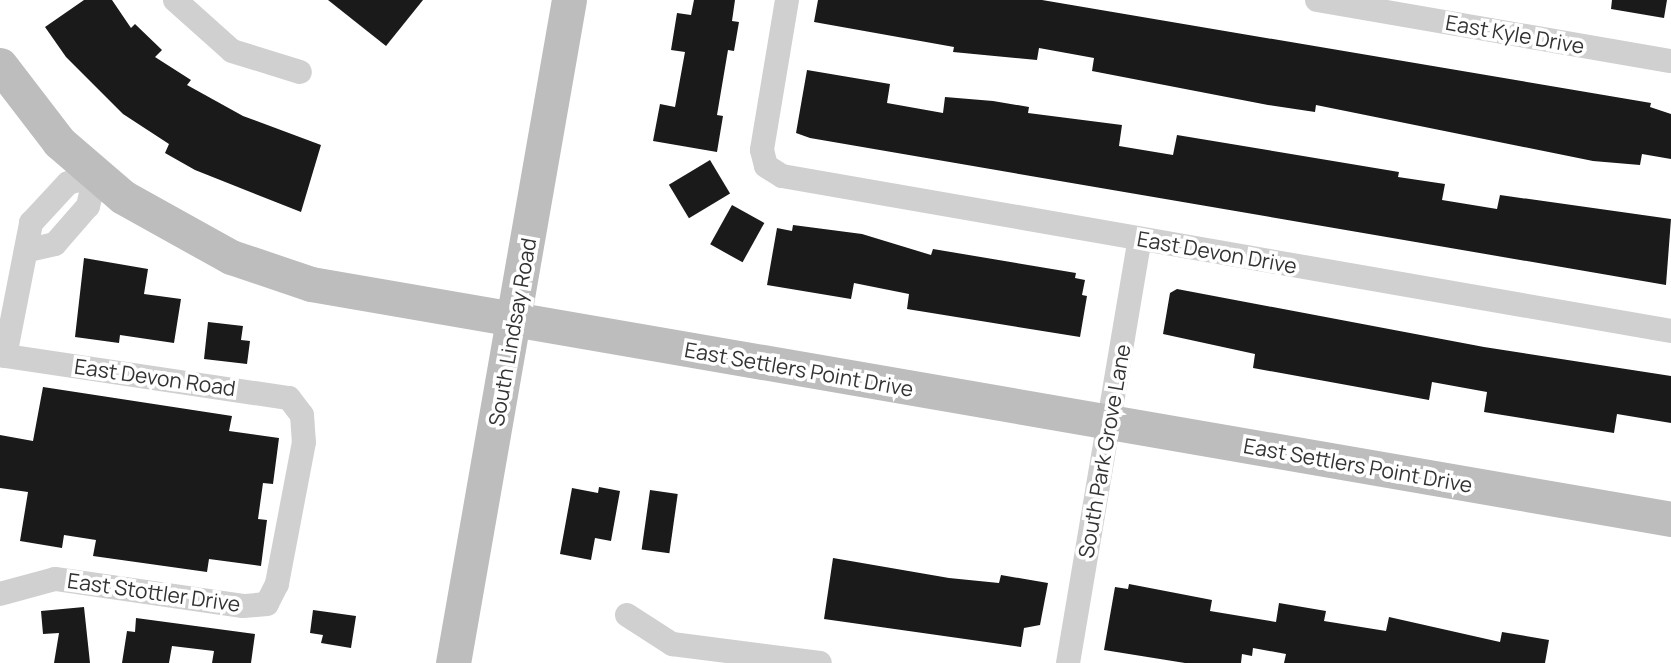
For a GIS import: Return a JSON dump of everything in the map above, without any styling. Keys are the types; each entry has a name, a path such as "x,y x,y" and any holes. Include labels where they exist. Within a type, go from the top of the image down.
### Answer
{"street":[{"path":"175,0 232,51 300,72"},
{"name":"South Lindsay Road","path":"453,663 569,0"},
{"name":"East Devon Drive","path":"787,0 761,150 766,166 782,176 1671,331"},
{"name":"East Kyle Drive","path":"1317,0 1671,61"},
{"name":"East Settlers Point Drive","path":"0,65 60,142 95,176 187,237 264,269 311,284 1671,519"},
{"path":"3,356 17,283 30,250 32,223 68,183 95,176"},
{"name":"South Park Grove Lane","path":"1068,663 1140,239"},
{"name":"East Devon Road","path":"3,356 267,392 289,398 302,415 301,455 277,584 267,604"},
{"name":"East Stottler Drive","path":"0,594 55,579 243,606 267,604"},
{"path":"627,615 672,644 820,663"}],"building":[{"path":"84,0 112,0 131,28 135,24 162,50 155,57 191,80 187,85 243,116 321,145 301,212 195,170 165,153 169,144 123,114 66,57 45,27"},
{"path":"328,0 423,0 386,46"},
{"path":"694,0 735,0 732,21 739,22 734,51 728,50 717,115 723,116 717,152 653,141 660,104 675,107 685,52 671,50 677,13 691,15"},
{"path":"818,0 1042,0 1651,103 1650,107 1671,114 1671,159 1642,154 1640,165 1593,161 1316,105 1315,112 1268,105 1092,71 1094,58 1039,48 1037,60 953,52 954,47 814,22"},
{"path":"1612,0 1667,0 1664,18 1611,9"},
{"path":"807,70 890,84 887,103 943,113 945,97 993,101 1029,107 1028,113 1122,125 1119,146 1173,155 1177,135 1399,172 1398,177 1445,184 1442,200 1497,209 1500,195 1671,219 1666,285 810,138 796,133"},
{"path":"710,160 730,193 689,218 669,185"},
{"path":"732,205 764,223 743,262 710,244"},
{"path":"793,225 862,234 931,255 933,249 1076,273 1075,278 1085,280 1082,295 1087,296 1080,337 907,309 909,294 854,283 851,299 767,285 777,228 792,231"},
{"path":"84,258 148,269 144,294 181,299 174,343 120,335 119,343 75,337"},
{"path":"1177,289 1484,347 1671,376 1671,423 1617,414 1614,433 1484,412 1487,392 1432,382 1429,400 1253,368 1255,354 1163,334 1170,293"},
{"path":"208,322 243,326 241,340 250,341 247,364 204,359"},
{"path":"43,387 232,416 229,431 279,438 273,484 263,483 258,519 267,520 261,566 209,559 207,572 93,556 96,540 64,535 62,548 20,541 28,492 0,488 0,435 33,441"},
{"path":"599,487 620,491 611,541 595,538 591,560 560,554 572,488 598,493"},
{"path":"650,490 678,494 669,553 642,549"},
{"path":"833,558 949,578 999,583 1001,575 1048,583 1040,625 1024,628 1021,647 824,619"},
{"path":"1129,584 1212,600 1210,611 1276,622 1279,603 1326,611 1324,621 1386,631 1389,617 1500,642 1502,632 1549,640 1545,663 1284,663 1286,654 1253,648 1252,656 1242,654 1241,663 1185,663 1104,650 1115,587 1128,589"},
{"path":"84,607 90,663 54,663 59,633 43,634 41,611"},
{"path":"313,610 356,616 351,648 321,643 323,635 310,633"},
{"path":"136,618 255,634 251,663 212,663 214,651 172,646 169,663 122,663 127,631 135,632"}]}
